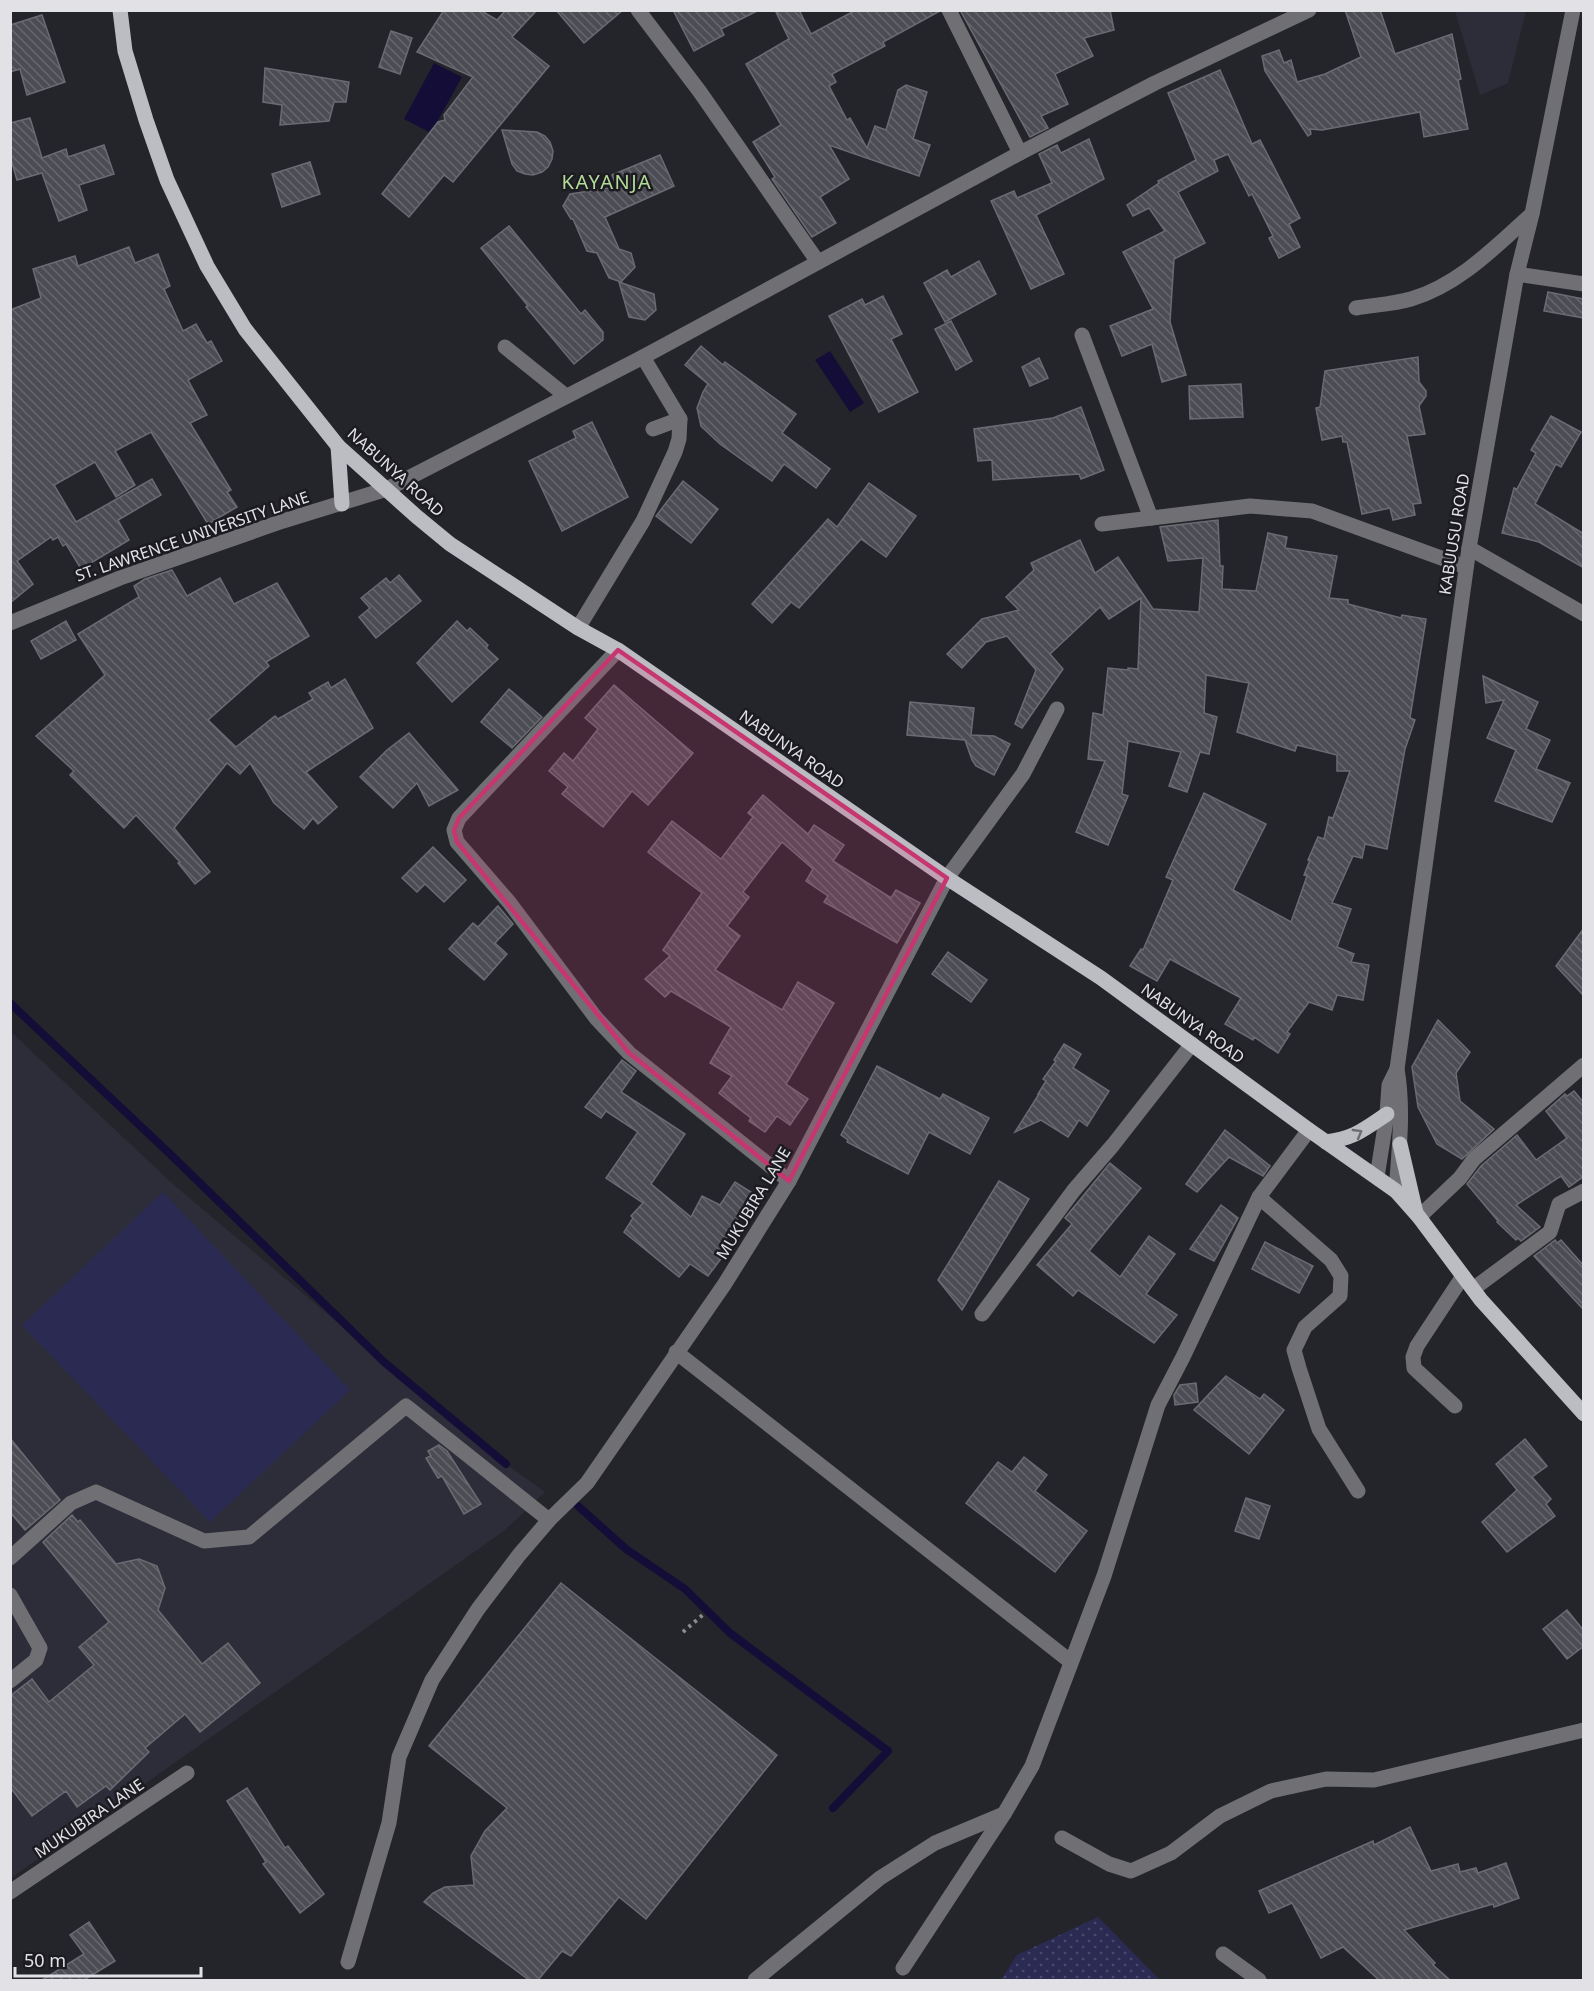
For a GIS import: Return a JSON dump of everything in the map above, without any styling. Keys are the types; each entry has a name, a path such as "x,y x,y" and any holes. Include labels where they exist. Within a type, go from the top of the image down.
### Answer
{"main road":[{"name":"NABUNYA ROAD","path":"120,10 125,51 146,120 167,180 207,266 245,329 338,446 450,544 578,628 618,650 947,878 1101,978 1396,1191 1473,1289 1584,1414"},
{"path":"338,446 342,504"},
{"path":"1326,1142 1346,1140 1387,1114"},
{"path":"1400,1144 1417,1215"}],"street":[{"path":"638,10 700,92 818,262"},
{"path":"950,10 1020,153"},
{"name":"ST. LAWRENCE UNIVERSITY LANE","path":"10,623 120,578 283,521 387,489 643,357 1020,153 1155,83 1309,10"},
{"name":"KABUUSU ROAD","path":"1396,1191 1400,1144 1400,1087 1397,1069 1466,567 1517,274 1532,214 1573,10"},
{"path":"1356,308 1410,299 1436,289 1489,253 1532,214"},
{"path":"1517,274 1584,284"},
{"path":"1082,335 1151,518"},
{"path":"505,347 566,396"},
{"path":"578,628 643,521 679,439 680,419 643,357"},
{"path":"653,429 680,419"},
{"path":"1102,524 1250,506 1312,511 1466,567"},
{"path":"1469,548 1584,614"},
{"path":"618,650 459,818 454,830 457,842 509,902 596,1018 629,1053 789,1181"},
{"name":"MUKUBIRA LANE","path":"348,1962 389,1822 399,1758 432,1680 478,1609 519,1555 549,1520 586,1483 724,1285 789,1181 947,878 1023,774 1056,709"},
{"path":"982,1314 1074,1190 1113,1145 1192,1044"},
{"path":"1417,1215 1460,1178 1474,1159 1584,1065"},
{"name":"KABUUSU ROAD","path":"1377,1177 1389,1085 1397,1069"},
{"path":"903,1968 1004,1814 1032,1766 1104,1576 1158,1405 1259,1197 1309,1130"},
{"path":"1473,1289 1550,1232 1559,1204 1584,1191"},
{"path":"1259,1197 1331,1260 1341,1276 1340,1296 1305,1327 1294,1350 1320,1429 1358,1491"},
{"path":"1455,1406 1414,1368 1413,1358 1417,1346 1463,1276"},
{"path":"676,1352 1071,1662"},
{"path":"10,1558 71,1503 96,1492 204,1541 249,1537 406,1406 549,1520"},
{"path":"10,1595 40,1648 36,1660 10,1681"},
{"path":"1062,1838 1108,1864 1131,1871 1171,1852 1220,1816 1271,1791 1326,1779 1374,1780 1584,1730"},
{"name":"MUKUBIRA LANE","path":"10,1892 187,1773"},
{"path":"755,1980 880,1878 935,1843 1004,1814"},
{"path":"1223,1954 1259,1980"}],"path":[{"path":"683,1632 705,1613"}],"highlighted area":[{"path":"618,650 947,878 789,1181 629,1053 457,842 454,830 459,818"}],"shaded area":[{"path":"1455,11 1526,11 1508,83 1480,95"},
{"path":"434,63 462,77 431,133 404,119"},
{"path":"830,351 864,403 850,412 815,360"},
{"path":"10,1031 174,1185 506,1464 545,1492 504,1531 11,1878"},
{"path":"163,1192 350,1390 210,1522 22,1325"},
{"path":"1098,1917 1160,1980 1001,1980 1017,1955"}],"building":[{"path":"444,10 480,10 497,20 506,10 537,10 512,37 549,66 453,182 444,175 409,217 382,194 438,122 445,120 444,115 473,77 417,52"},
{"path":"556,10 623,10 584,43"},
{"path":"673,10 759,10 721,29 724,35 694,51"},
{"path":"775,10 799,10 811,34 856,10 940,11 883,42 885,46 832,74 836,82 829,86 847,120 850,118 867,148 875,126 886,130 898,90 906,85 927,92 913,139 930,145 919,176 829,145 849,179 820,197 836,223 812,237 772,179 775,177 753,142 781,125 746,64 789,39"},
{"path":"960,10 1110,10 1114,30 1084,38 1093,56 1055,74 1068,104 1041,116 1048,128 1030,137"},
{"path":"1345,10 1380,10 1395,54 1452,34 1468,129 1424,137 1420,112 1322,130 1310,129 1311,134 1308,136 1265,71 1262,56 1279,50 1284,63 1291,60 1297,82 1325,74 1361,57"},
{"path":"42,15 65,82 27,95 20,69 10,72 10,25"},
{"path":"391,31 412,38 400,74 379,67"},
{"path":"265,68 349,82 346,102 334,102 329,121 280,125 282,105 263,102"},
{"path":"1220,70 1252,144 1260,140 1300,218 1289,224 1300,247 1279,258 1269,238 1273,236 1228,154 1214,160 1218,171 1178,192 1205,243 1174,259 1170,322 1186,375 1162,382 1152,344 1122,356 1110,326 1153,309 1123,252 1165,231 1149,208 1133,216 1127,205 1159,183 1158,181 1196,160 1168,93"},
{"path":"30,118 42,158 66,149 68,157 104,145 114,174 79,185 87,210 59,221 42,173 17,180 10,156 10,123"},
{"path":"502,130 537,132 545,136 553,151 548,167 533,175 517,171 512,164"},
{"path":"1089,139 1104,179 1036,215 1064,274 1031,289 991,201 1014,191 1017,198 1052,183 1039,154 1057,145 1061,153"},
{"path":"660,155 674,186 605,217 619,249 631,253 635,267 621,282 609,278 597,253 587,251 573,219 563,206 570,194 617,187 612,175"},
{"path":"310,162 320,194 282,207 272,174"},
{"path":"509,226 581,314 585,310 603,332 603,340 574,364 481,248"},
{"path":"129,247 135,263 158,254 170,286 164,289 183,331 196,324 207,343 211,341 222,361 188,380 207,415 190,423 231,490 227,492 237,507 208,524 151,432 115,451 135,485 116,497 95,462 54,485 76,522 152,479 161,495 118,520 129,540 81,569 66,544 63,546 58,537 53,540 51,537 17,561 33,584 10,603 10,310 41,298 33,269 75,256 78,266"},
{"path":"979,261 996,294 945,322 924,283 947,270 951,277"},
{"path":"619,282 654,294 656,310 645,320 629,317"},
{"path":"1548,292 1584,299 1584,318 1544,311"},
{"path":"883,296 902,334 891,339 918,392 879,412 829,316 862,299 865,305"},
{"path":"951,321 972,361 956,370 935,329"},
{"path":"701,346 723,365 725,362 796,414 782,433 830,469 816,488 784,464 772,481 720,444 701,426 697,408 708,384 685,365"},
{"path":"1418,357 1419,382 1426,391 1426,396 1419,406 1425,434 1407,436 1421,503 1413,504 1415,515 1393,520 1390,508 1362,514 1347,442 1343,442 1342,436 1322,440 1316,408 1320,407 1325,371"},
{"path":"1039,358 1048,378 1030,386 1022,367"},
{"path":"1241,384 1243,417 1190,419 1189,386"},
{"path":"1081,407 1104,470 1081,479 1079,474 993,480 992,460 978,461 974,429 1053,418"},
{"path":"1551,416 1581,432 1561,467 1556,464 1535,504 1584,534 1584,568 1539,542 1502,533 1514,488 1517,489 1536,453 1531,450"},
{"path":"592,422 628,497 562,531 529,461 576,438 573,431"},
{"path":"683,481 718,509 691,543 656,516"},
{"path":"869,483 916,516 886,557 861,539 799,608 791,602 772,623 752,604 828,519 837,527"},
{"path":"1218,520 1220,566 1223,566 1222,589 1256,591 1268,533 1287,537 1285,548 1337,556 1329,598 1348,600 1348,604 1401,618 1402,615 1426,619 1410,718 1415,720 1405,749 1387,849 1365,844 1362,858 1353,856 1332,903 1351,909 1337,947 1354,954 1351,962 1369,965 1363,1000 1337,995 1332,1010 1309,1002 1287,1032 1290,1034 1278,1053 1254,1037 1253,1040 1225,1024 1241,998 1170,959 1157,981 1130,966 1141,949 1143,950 1173,880 1166,877 1204,793 1266,824 1233,890 1291,922 1307,876 1304,875 1310,860 1308,860 1318,837 1324,839 1329,817 1333,818 1350,771 1337,771 1337,755 1297,745 1295,751 1237,732 1249,683 1206,675 1204,713 1217,717 1209,754 1200,752 1187,792 1169,786 1181,752 1128,741 1122,794 1128,796 1108,845 1076,832 1105,761 1088,759 1093,713 1103,715 1108,668 1138,669 1141,598 1109,619 1100,607 1050,654 1063,669 1022,728 1015,724 1036,670 1007,636 986,642 962,668 947,654 982,619 1019,610 1006,597 1034,570 1031,563 1080,540 1095,573 1118,557 1153,609 1199,612 1203,558 1168,561 1160,527"},
{"path":"172,570 187,596 220,578 234,604 277,583 309,636 266,662 269,666 208,720 236,747 275,716 278,719 313,699 309,693 328,682 331,688 345,679 373,728 306,772 337,807 318,824 313,818 304,829 274,803 250,763 240,774 227,763 174,828 210,872 195,884 178,863 180,862 136,815 124,828 70,775 74,771 36,736 105,675 78,634 139,597 134,586 145,579"},
{"path":"399,575 421,601 376,638 359,617 370,608 361,598 386,578 390,583"},
{"path":"66,621 76,640 41,659 31,641"},
{"path":"457,621 467,631 470,628 488,645 486,648 498,659 452,702 417,663"},
{"path":"1483,676 1538,702 1526,729 1550,740 1536,769 1570,783 1552,822 1495,801 1516,750 1487,738 1504,700 1486,703"},
{"path":"614,685 693,753 648,805 632,791 603,827 562,794 568,787 549,771 564,753 573,761 598,729 585,718"},
{"path":"509,689 542,717 512,748 481,722"},
{"path":"910,702 974,708 971,735 994,736 1010,744 994,775 976,766 965,740 907,735"},
{"path":"409,733 458,790 429,806 417,783 393,808 360,777 387,750"},
{"path":"763,795 808,834 814,825 844,845 833,861 891,898 896,890 920,903 897,943 824,902 828,896 806,881 813,869 782,842 743,892 749,897 727,926 740,936 715,970 782,1010 798,982 834,1003 786,1084 808,1099 790,1125 777,1116 765,1132 749,1121 751,1118 719,1093 732,1076 710,1063 731,1027 671,991 665,997 645,979 670,956 663,950 702,893 648,852 672,821 721,859 753,817 748,813"},
{"path":"433,847 466,880 444,902 425,884 417,892 402,878"},
{"path":"498,906 513,924 495,943 507,954 484,980 449,949 473,923 478,927"},
{"path":"1584,928 1584,996 1556,966"},
{"path":"948,952 987,980 971,1002 932,974"},
{"path":"1438,1020 1470,1052 1456,1073 1460,1101 1494,1129 1462,1159 1437,1144 1418,1107 1412,1067"},
{"path":"1064,1044 1081,1054 1073,1068 1109,1091 1087,1126 1079,1120 1068,1137 1041,1120 1015,1132 1039,1094 1046,1081 1043,1079 1056,1061 1054,1060"},
{"path":"622,1060 636,1071 621,1092 685,1134 651,1184 691,1217 702,1196 720,1205 735,1182 754,1194 723,1244 729,1248 708,1276 690,1264 679,1277 624,1232 633,1218 631,1216 643,1203 606,1178 638,1132 606,1111 601,1118 585,1107"},
{"path":"877,1066 940,1099 943,1094 989,1118 970,1154 929,1132 908,1174 847,1142 848,1140 841,1135"},
{"path":"1574,1091 1584,1103 1584,1176 1569,1187 1561,1176 1516,1205 1540,1227 1521,1241 1518,1238 1516,1240 1497,1222 1467,1184 1481,1166 1517,1135 1536,1160 1567,1138 1546,1111 1565,1094 1567,1096"},
{"path":"1225,1130 1270,1166 1263,1176 1229,1157 1197,1192 1186,1184"},
{"path":"1110,1163 1141,1188 1089,1251 1120,1277 1149,1236 1175,1254 1146,1294 1177,1315 1154,1343 1078,1290 1073,1296 1037,1265 1072,1224 1065,1218"},
{"path":"999,1181 1029,1199 962,1310 938,1280"},
{"path":"1221,1205 1238,1218 1214,1261 1190,1249"},
{"path":"1555,1240 1557,1243 1561,1240 1584,1266 1584,1310 1534,1256"},
{"path":"1265,1242 1313,1266 1299,1293 1252,1269"},
{"path":"1226,1376 1260,1399 1264,1394 1284,1410 1249,1454 1194,1410"},
{"path":"1196,1383 1198,1402 1175,1405 1174,1395 1180,1385"},
{"path":"10,1438 60,1500 25,1530 10,1512"},
{"path":"1525,1439 1547,1466 1532,1477 1551,1499 1546,1504 1555,1516 1507,1552 1482,1522 1517,1490 1496,1464"},
{"path":"439,1445 447,1451 481,1504 464,1514 442,1476 438,1478 426,1458 431,1456 428,1451"},
{"path":"1024,1457 1047,1475 1035,1491 1087,1531 1055,1572 966,1503 998,1462 1012,1472"},
{"path":"1246,1498 1270,1506 1259,1539 1235,1531"},
{"path":"72,1515 78,1522 80,1520 116,1564 139,1559 157,1566 165,1588 158,1610 202,1664 228,1643 260,1683 200,1732 185,1714 145,1748 149,1752 110,1790 106,1786 77,1807 66,1791 32,1816 10,1787 10,1696 32,1679 49,1702 94,1665 79,1647 109,1622 43,1542"},
{"path":"561,1583 777,1755 646,1919 619,1897 571,1956 562,1951 538,1980 529,1980 424,1902 433,1893 445,1887 474,1885 471,1856 485,1831 507,1808 429,1746"},
{"path":"1567,1610 1584,1631 1584,1646 1567,1659 1543,1629"},
{"path":"247,1788 285,1848 288,1846 324,1894 300,1913 263,1864 266,1862 227,1801"},
{"path":"1410,1827 1431,1871 1458,1864 1460,1872 1476,1868 1478,1873 1506,1863 1519,1898 1494,1907 1493,1904 1404,1930 1435,1963 1433,1965 1450,1980 1379,1980 1343,1947 1321,1958 1292,1903 1269,1913 1259,1891 1373,1841 1374,1845"},
{"path":"89,1922 115,1961 84,1980 42,1980 84,1954 70,1935"}],"waterway":[{"path":"10,1003 169,1153 384,1362 506,1464"},
{"path":"578,1506 626,1549 685,1589 730,1633 888,1751 833,1808"}],"district":[{"name":"KAYANJA","path":"607,182"}]}
